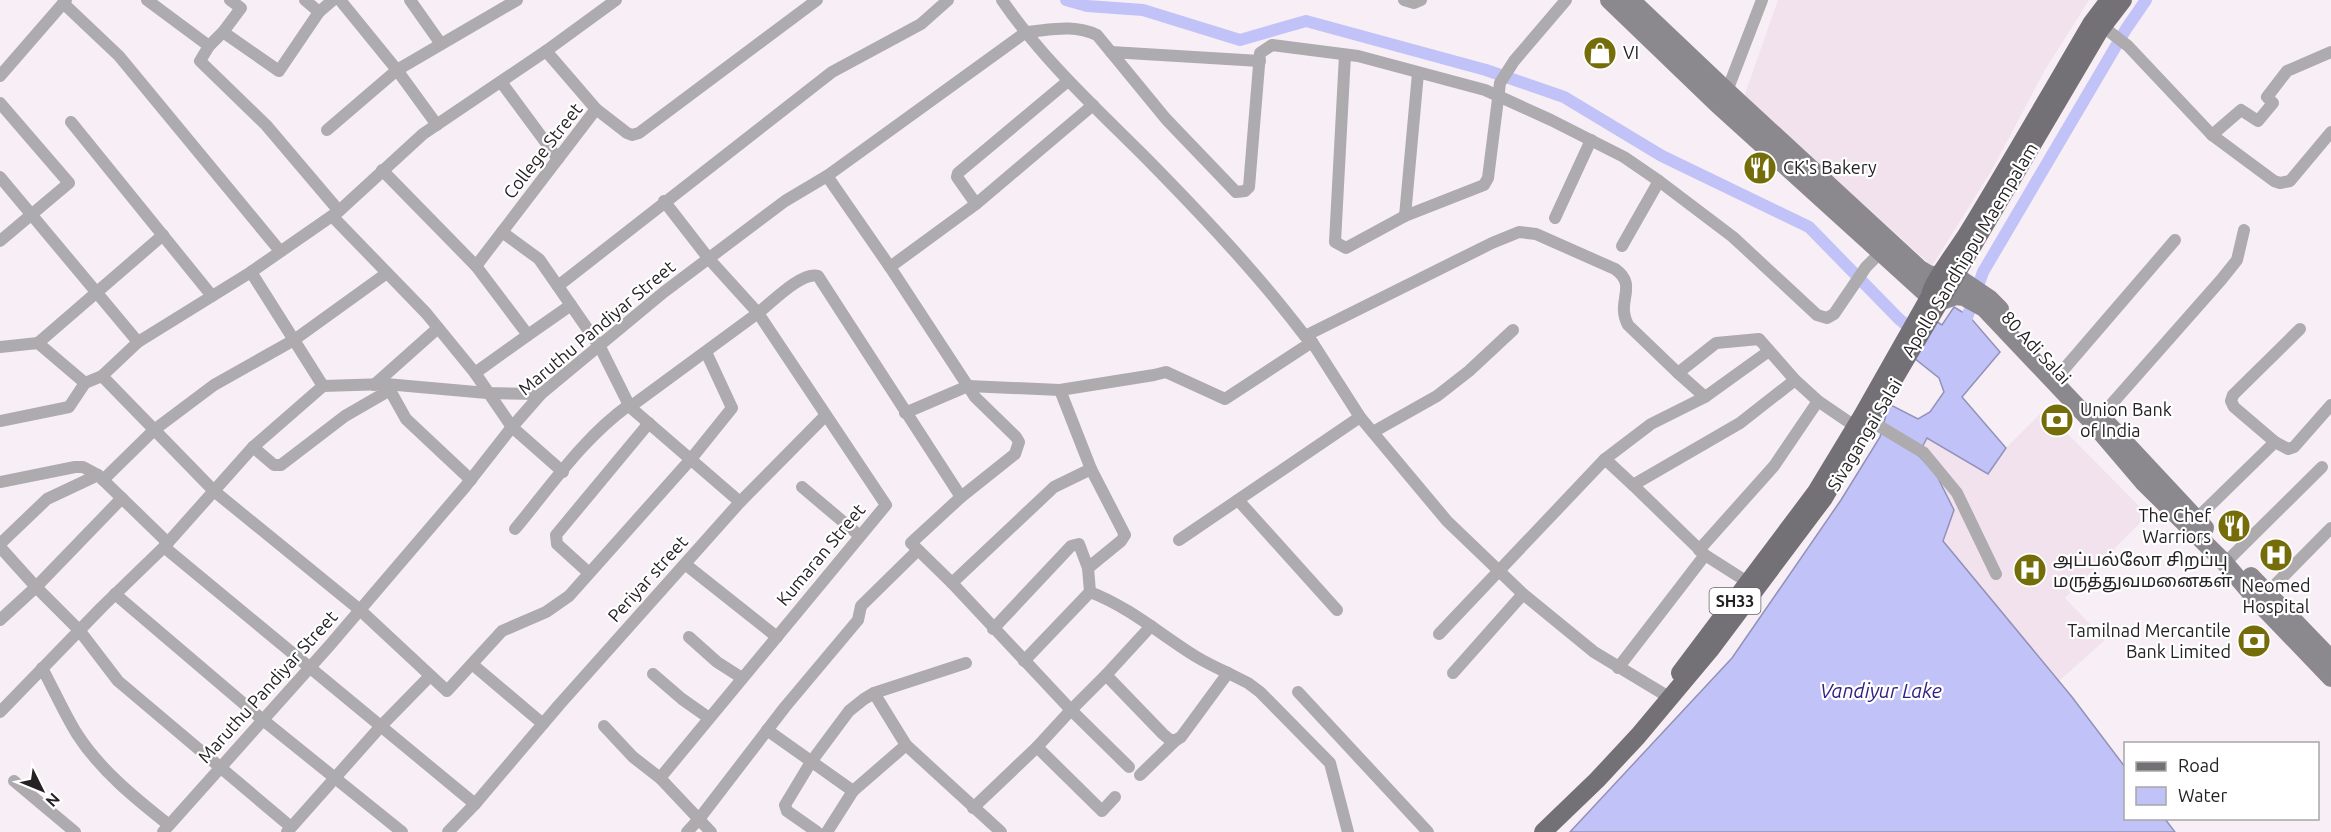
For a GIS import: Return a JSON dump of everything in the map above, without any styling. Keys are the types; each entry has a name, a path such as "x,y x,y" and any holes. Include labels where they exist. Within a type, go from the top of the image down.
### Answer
{"main road":[{"path":"1609,0 1920,268 1930,275 1941,276"},
{"path":"1631,0 1722,97 1881,252 1931,308"},
{"name":"Sivagangai Salai","path":"1931,308 1932,285 1941,276 2091,24 2109,0"},
{"name":"Apollo Sandhippu Maempalam","path":"1541,832 1634,734 1706,646 1820,494 2082,47 2114,0"},
{"name":"Apollo Sandhippu Maempalam","path":"1541,832 1597,780 1638,736 1710,650 1824,498 2100,30 2123,0"},
{"name":"Sivagangai Salai","path":"1668,696 1864,422 1931,308 1965,287 2128,0"},
{"name":"80 Adi Salai","path":"1941,276 1953,274 1965,287 1987,303 2096,419 2143,482 2192,523 2228,560 2331,678"},
{"name":"Sivagangai Salai","path":"1541,832 1668,696 1827,500 1864,422"},
{"name":"80 Adi Salai","path":"2263,598 2331,659"}],"street":[{"path":"147,0 209,46"},
{"path":"230,0 241,8 209,46 200,61 266,125 336,214 475,373 512,427 563,472"},
{"path":"305,0 319,12"},
{"path":"223,32 279,71 319,12 333,0"},
{"path":"340,0 437,124"},
{"path":"410,0 441,44"},
{"path":"327,130 397,70 517,0"},
{"path":"0,421 69,406 85,383 102,376 138,342 251,272 336,214 382,170 437,124 546,51 616,0"},
{"name":"College Street","path":"476,266 596,109 627,133 632,135 639,133 817,0"},
{"path":"558,286 832,72 921,24 948,0"},
{"path":"1002,0 1068,81 1148,160 1269,289 1308,339 1360,417 1448,521 1523,594 1594,652 1668,696"},
{"path":"1404,0 1414,3 1421,0"},
{"path":"1345,55 1335,242 1346,248 1405,216 1484,185 1488,178 1499,89 1514,61 1566,0"},
{"path":"1722,97 1762,0"},
{"path":"0,76 65,2 119,56 280,251"},
{"path":"1026,32 1083,29 1097,35 1166,119 1236,192 1245,191 1249,187 1260,53 1272,45 1358,56 1418,73 1499,89 1624,157 1659,181 1733,237 1817,315 1827,318 1834,314 1866,267 1881,252"},
{"name":"Maruthu Pandiyar Street","path":"166,829 360,610 541,394 664,292 785,201 826,176 1026,32"},
{"path":"2109,32 2128,46 2212,135 2274,181 2285,183 2331,132"},
{"path":"546,51 596,109"},
{"path":"1111,52 1260,61"},
{"path":"2212,135 2241,110 2258,121 2273,104 2267,97 2287,71 2331,52"},
{"path":"1405,216 1418,73"},
{"path":"976,204 957,177 958,174 1068,81"},
{"path":"501,82 558,159"},
{"path":"0,103 69,183 0,241"},
{"path":"890,267 976,204 1093,105"},
{"path":"71,122 212,296"},
{"path":"1555,218 1591,140"},
{"path":"382,170 476,266 528,335"},
{"path":"826,176 890,267 975,397 1016,437 1018,447 1014,454 961,497 911,543 952,583 1071,710 1129,767"},
{"path":"0,177 138,342"},
{"path":"1622,246 1659,181"},
{"path":"664,201 709,259 758,313"},
{"path":"2096,419 2237,260 2244,230"},
{"path":"502,232 539,259 600,347 630,406 740,502 825,416"},
{"path":"905,413 968,386 1060,390 1166,372 1225,399 1233,397 1308,339 1492,243 1519,232 1536,234 1615,269 1624,276 1627,285 1623,315 1628,325 1705,397"},
{"path":"0,347 38,343 163,235"},
{"path":"2056,378 2175,240"},
{"path":"251,272 323,387"},
{"path":"387,273 294,339 214,385 154,430 100,478 47,499 0,546 36,587 79,630 118,681 289,830 381,726 430,676"},
{"path":"515,529 593,435 610,418 706,352 803,277 812,274 818,276 961,497"},
{"path":"475,373 571,305"},
{"name":"Kumaran Street","path":"660,778 886,505 758,313"},
{"path":"253,447 274,465 281,465 383,387 438,328"},
{"path":"2300,328 2233,395 2231,401 2234,407 2275,442 2288,449 2294,447 2331,405"},
{"path":"1373,432 1437,396 1469,371 1513,330"},
{"path":"1678,373 1716,343 1759,339 1795,380 1818,400 1924,453 1957,493 1996,574"},
{"path":"38,343 85,383"},
{"path":"1439,634 1605,459 1651,424 1705,397 1769,351"},
{"path":"102,376 214,491 360,610 447,691 502,631 546,612 569,596 691,459 732,408 706,352"},
{"path":"1633,485 1740,423 1795,380"},
{"path":"0,712 166,545 253,447 323,387 383,387 541,394"},
{"path":"383,387 406,419 471,480"},
{"path":"1060,390 1091,469 1125,535 1121,541 1088,568"},
{"path":"1618,668 1702,552 1774,466 1818,400"},
{"path":"1179,540 1360,417"},
{"path":"589,573 557,544 556,535 649,423"},
{"path":"2192,523 2275,442"},
{"path":"1605,459 1702,552 1749,583"},
{"path":"0,482 75,466 83,467 100,478 166,545 475,804"},
{"path":"2228,560 2322,467"},
{"path":"952,583 1054,487 1091,469"},
{"path":"802,487 860,536"},
{"path":"0,620 36,587 122,498"},
{"path":"1238,500 1337,610"},
{"name":"Periyar street","path":"448,832 740,502"},
{"path":"2263,598 2331,528"},
{"path":"993,628 1075,544 1082,547 1088,568 1090,592 1024,661"},
{"path":"687,832 858,620 861,606 918,550"},
{"path":"685,564 777,637"},
{"path":"1090,592 1104,597 1196,657 1248,683 1260,693 1330,763 1348,832"},
{"path":"115,594 396,830"},
{"path":"1453,673 1523,594"},
{"path":"973,808 1037,747 1151,626"},
{"path":"689,637 717,662 742,678"},
{"path":"817,832 785,808 785,805 811,762 849,711 873,693 966,663"},
{"path":"472,664 543,724"},
{"path":"42,668 78,735 107,770 166,829"},
{"path":"1140,775 1176,741 1228,673"},
{"path":"653,674 709,718"},
{"path":"1106,675 1163,734 1170,740 1176,741"},
{"path":"1298,692 1428,832"},
{"path":"873,693 906,745 1000,832"},
{"path":"604,726 633,757 660,778 711,832"},
{"path":"767,730 853,791"},
{"path":"828,832 853,791 906,745"},
{"path":"1037,747 1102,811 1115,796"},
{"path":"14,781 75,832"}],"shaded area":[{"path":"1778,0 2089,0 2045,70 1990,173 1932,266 1744,97"},
{"name":"அப்பல்லோ சிறப்பு மருத்துவமனைகள்","path":"2044,410 2148,515 2065,598 2105,640 2059,681 1943,541 1918,455 1928,437 1988,474 2006,448"}],"water":[{"name":"Vandiyur Lake","path":"1954,307 1969,316 2000,352 1962,397 2006,448 1988,474 1927,438 1918,455 1936,474 1954,510 1943,541 2072,697 2124,766 2124,820 2166,820 2175,832 1570,832 1732,658 1841,500 1880,437 1889,404 1918,419 1930,412 1944,392 1939,378 1904,350 1928,316 1942,325"}],"waterway":[{"path":"1066,0 1087,6 1143,10 1240,40 1306,21 1486,70 1564,97 1662,156 1809,227 1899,319 1916,333"},
{"path":"1963,329 1983,272 2126,29 2146,0"}],"place":[{"name":"VI","path":"1600,53"},
{"name":"CK's Bakery","path":"1760,168"},
{"name":"Union Bank of India","path":"2057,420"},
{"name":"The Chef Warriors","path":"2234,526"},
{"name":"Neomed Hospital","path":"2276,555"},
{"name":"அப்பல்லோ சிறப்பு மருத்துவமனைகள்","path":"2030,570"},
{"name":"Tamilnad Mercantile Bank Limited","path":"2254,641"}]}
